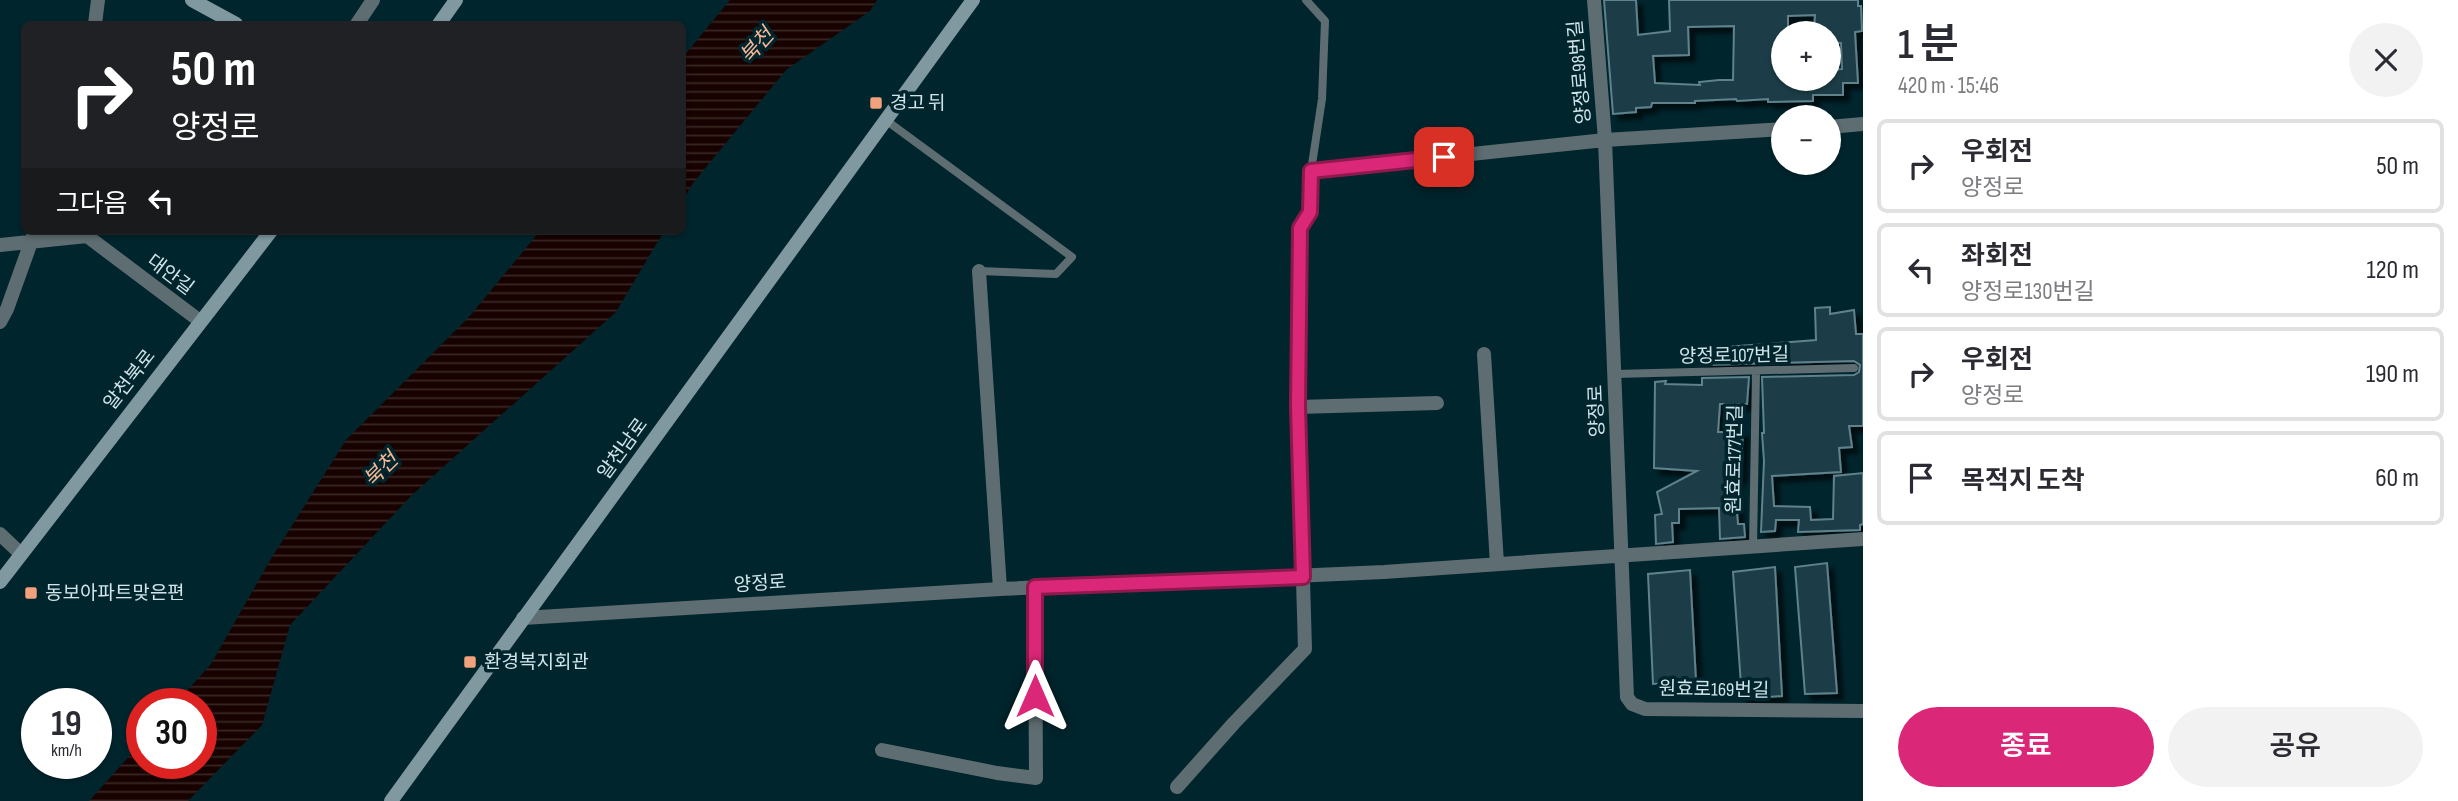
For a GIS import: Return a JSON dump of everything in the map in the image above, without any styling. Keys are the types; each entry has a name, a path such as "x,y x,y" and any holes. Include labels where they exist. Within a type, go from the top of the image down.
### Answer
{"street":[{"path":"95,21 98,0"},
{"path":"192,0 230,21"},
{"path":"359,21 373,0"},
{"path":"441,21 456,0"},
{"name":"알천남로","path":"391,801 973,0"},
{"name":"양정로98번길","path":"1594,0 1605,140"},
{"path":"1841,126 1863,124"},
{"path":"1177,787 1305,649 1298,407 1300,228 1310,212 1311,171 1605,140 1771,130"},
{"name":"양정로","path":"523,618 1035,587 1303,577 1621,555 1605,140"},
{"name":"대안길","path":"0,245 32,237 60,235"},
{"name":"대안길","path":"92,235 200,321"},
{"name":"알천북로","path":"0,582 268,235"},
{"path":"0,322 32,237"},
{"path":"979,271 1000,589"},
{"path":"1484,354 1497,564"},
{"path":"1298,407 1437,403"},
{"path":"0,534 20,554"},
{"path":"1621,555 1863,539"},
{"name":"원효로169번길","path":"1621,555 1627,697 1632,704 1645,709 1863,711"},
{"path":"883,750 1036,778 1035,587"}],"lane":[{"path":"1306,0 1325,21 1322,99 1311,171"},
{"path":"887,121 1072,257 1056,274 979,271"},
{"name":"양정로107번길","path":"1615,374 1854,368"},
{"name":"원효로177번길","path":"1753,547 1756,372"}],"water":[{"name":"북천","path":"730,0 877,0 870,11 786,70 686,195 686,53"},
{"name":"북천","path":"537,235 662,235 616,312 412,495 290,625 262,725 217,771 217,688 189,688 211,664 269,562 346,440 469,317"},
{"path":"126,760 126,779 209,779 188,801 89,801 109,779 112,779 112,775"}],"building":[{"path":"1604,0 1636,0 1638,35 1670,31 1669,0 1858,0 1858,6 1861,6 1862,31 1855,32 1858,83 1843,83 1843,95 1813,95 1813,101 1768,102 1768,99 1736,99 1652,103 1651,107 1636,108 1636,112 1613,114","holes":["1734,26 1733,80 1699,82 1700,85 1655,83 1653,56 1689,55 1688,27"]},
{"path":"1830,307 1830,314 1854,310 1856,334 1863,334 1863,426 1849,426 1852,447 1839,448 1841,472 1772,476 1774,506 1810,507 1811,520 1833,519 1834,476 1863,473 1863,524 1860,525 1860,530 1798,532 1799,520 1776,520 1775,531 1761,532 1764,461 1762,377 1854,375 1859,372 1860,365 1854,361 1701,365 1700,349 1816,340 1815,308"},
{"path":"1749,377 1747,404 1720,404 1718,432 1743,432 1740,477 1736,478 1735,488 1738,524 1744,524 1745,537 1720,539 1719,508 1679,509 1679,523 1672,523 1673,542 1656,544 1655,515 1662,514 1657,492 1697,471 1654,468 1655,382 1702,385 1702,378"},
{"path":"1827,563 1837,693 1805,694 1795,567"},
{"path":"1775,567 1782,696 1742,699 1733,572"},
{"path":"1690,570 1696,681 1653,684 1648,574"}],"place":[{"name":"경고 뒤","path":"876,103"},
{"name":"동보아파트맞은편","path":"31,593"},
{"name":"환경복지회관","path":"470,662"}],"route":[{"path":"1035,696 1035,587 1303,577 1298,407 1300,228 1310,212 1311,171 1444,157"}]}
